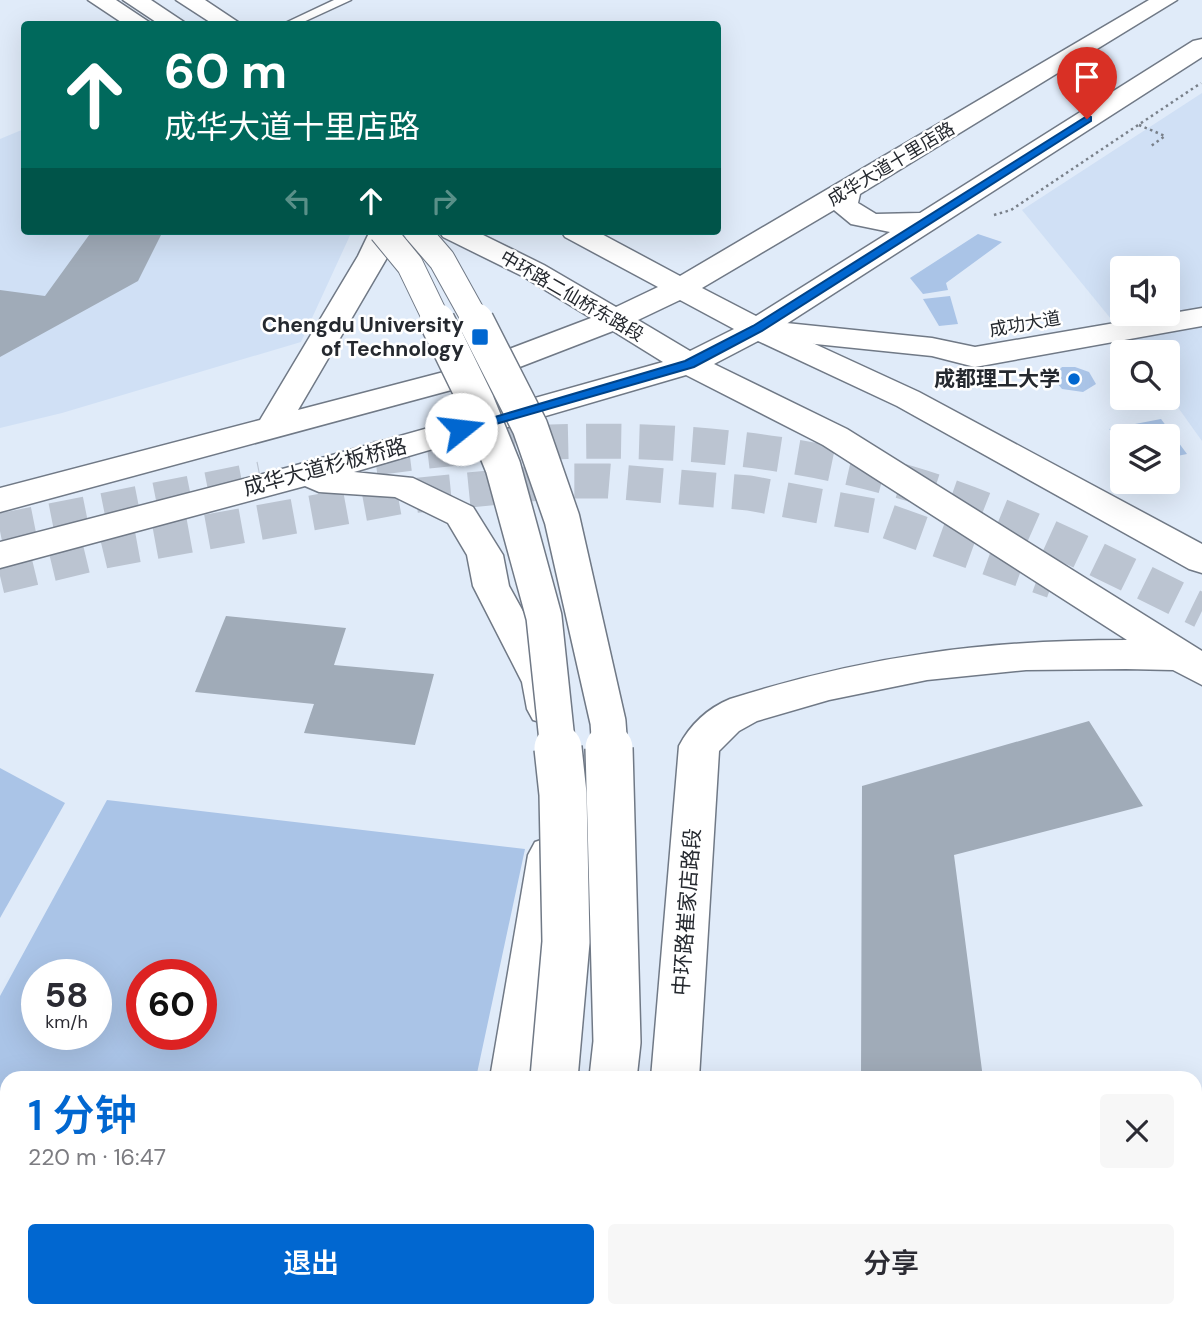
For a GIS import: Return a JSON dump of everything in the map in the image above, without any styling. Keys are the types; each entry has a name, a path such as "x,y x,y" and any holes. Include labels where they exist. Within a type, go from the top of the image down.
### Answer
{"main road":[{"path":"81,0 113,21"},
{"path":"100,0 135,21"},
{"path":"135,0 170,21"},
{"path":"188,0 224,21"},
{"name":"成华大道十里店路","path":"614,320 680,288 1165,0"},
{"path":"689,364 757,329 1202,46"},
{"path":"847,190 844,204 856,216 888,223 926,221"},
{"path":"271,429 373,256 381,235"},
{"path":"386,235 410,265 477,403 503,467 544,617 563,794 566,929 555,1071"},
{"path":"420,235 442,260 530,427 562,519 608,722 613,810 617,1042 614,1071"},
{"name":"中环路二仙桥东路段","path":"461,235 534,271 689,364 835,437 1190,663"},
{"path":"582,235 757,329 908,398 1202,560"},
{"path":"1180,299 1202,296"},
{"name":"成功大道","path":"932,347 944,337 1110,309"},
{"name":"成功大道","path":"757,329 932,347 975,357 1202,317"},
{"path":"0,500 470,374 614,320"},
{"name":"成华大道杉板桥路","path":"0,555 150,513 289,479 689,364"},
{"path":"289,479 401,486 461,515 485,555 491,586 542,682 554,752 555,825 515,1071"},
{"name":"中环路崔家店路段","path":"676,1071 699,746 727,718 807,691 927,663 1108,653 1190,663"}],"lane":[{"path":"296,21 345,0"}],"path":[{"path":"1138,125 1165,136 1151,146"}],"shaded area":[{"path":"1202,93 1202,441 1180,410 1180,340 1128,340 1117,326 1180,326 1180,256 1110,256 1110,318 1022,210"},
{"path":"21,130 21,235 350,235 301,342 62,413 0,428 0,139"},
{"path":"978,234 1002,242 946,283 948,290 923,294 910,278"},
{"path":"950,296 958,324 939,326 923,299"},
{"path":"1062,367 1075,367 1089,372 1096,384 1083,392 1062,389 1052,377"},
{"path":"1161,419 1165,424 1135,424"},
{"path":"1180,445 1187,454 1180,455"},
{"path":"0,768 65,803 0,918"},
{"path":"107,800 525,849 477,1071 0,1071 0,996"}],"building":[{"path":"89,235 161,235 138,281 0,357 0,290 45,296"},
{"path":"226,616 346,628 334,665 434,674 415,745 304,733 314,704 195,692"},
{"path":"1089,721 1143,806 954,855 982,1071 861,1071 862,786"}],"tunnel":[{"path":"375,458 511,444 581,441 719,447 787,456 855,469 957,499 1064,544 1202,611"},
{"path":"0,531 261,479"},
{"path":"0,576 104,551 399,497 559,481 608,481 749,493 873,516 1053,581"}],"place":[{"name":"Chengdu University of Technology","path":"480,337"},
{"name":"成都理工大学","path":"1074,379"}],"route":[{"path":"461,429 689,364 757,329 1087,119"}]}
